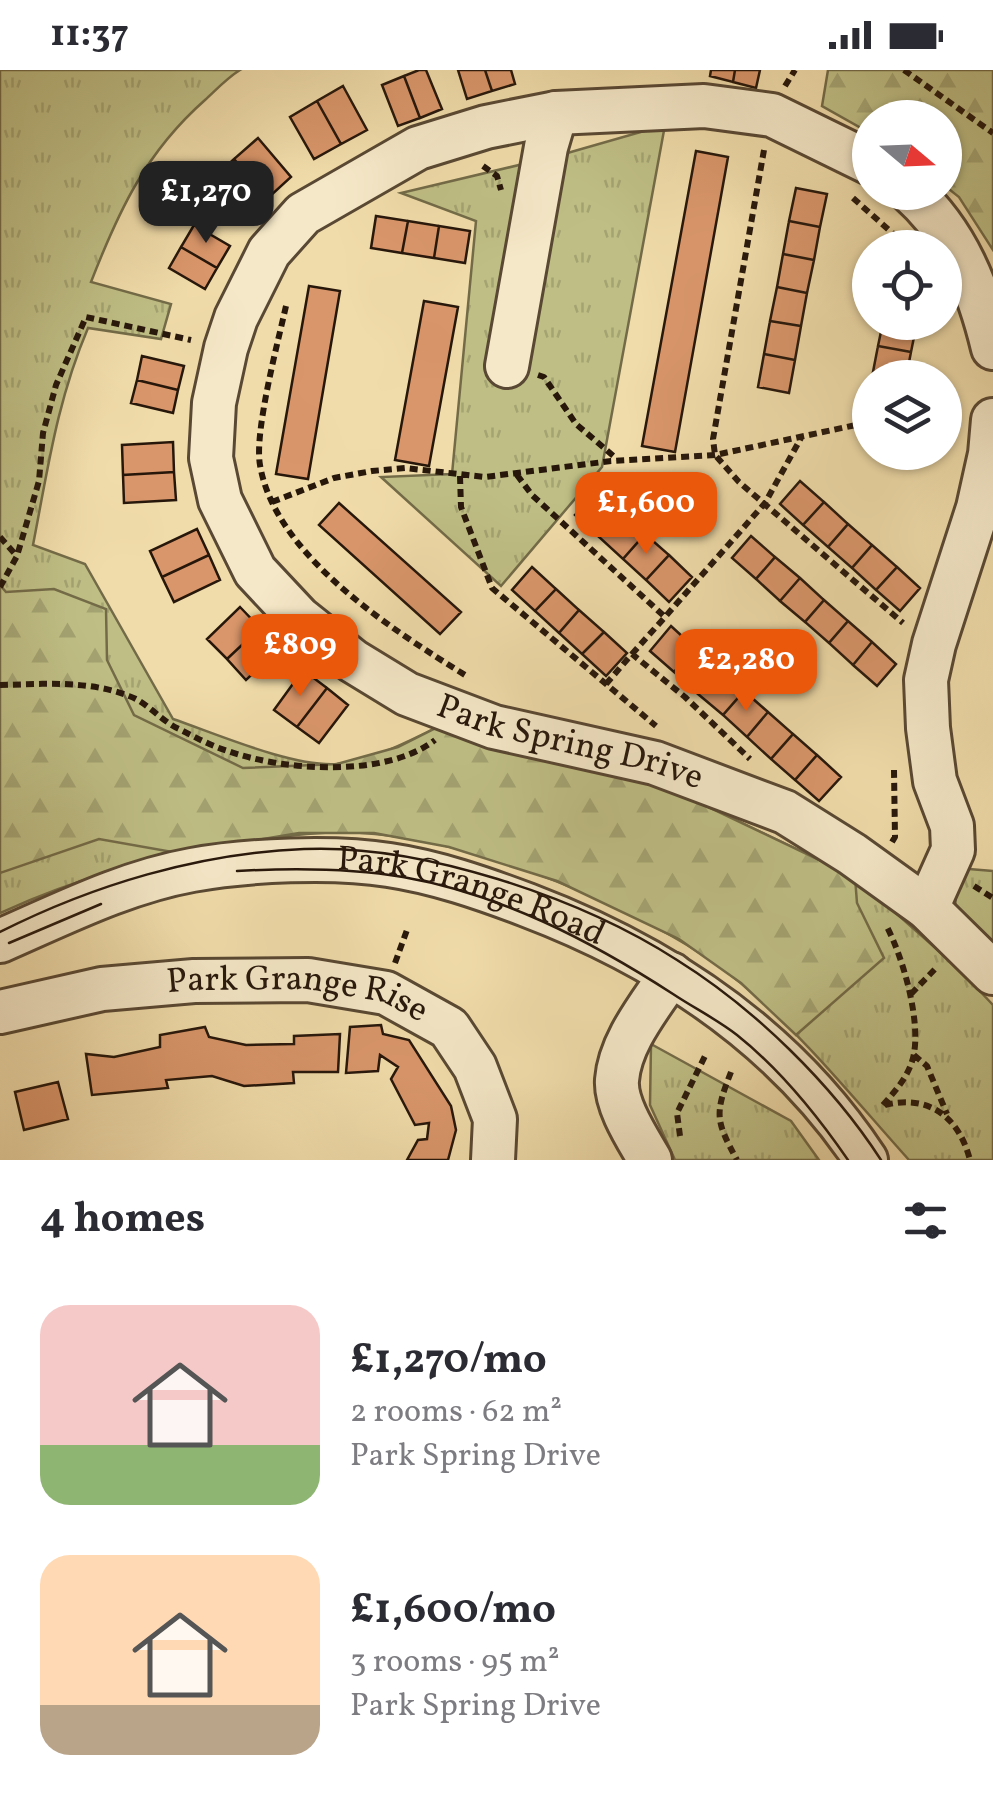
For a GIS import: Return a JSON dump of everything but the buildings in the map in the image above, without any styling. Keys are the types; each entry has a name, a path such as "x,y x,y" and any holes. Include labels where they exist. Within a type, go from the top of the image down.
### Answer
{"street":[{"name":"Park Spring Drive","path":"852,176 761,137 704,106 556,113 486,126 418,148 304,214 269,252 236,318 226,348 214,403 211,458 220,500 255,571 299,618 353,661 407,694 494,727 655,762 785,812 927,908 993,973"},
{"path":"508,366 546,146 556,113"},
{"path":"927,210 962,256 993,348"},
{"path":"927,908 953,850 952,826 934,781 926,680 978,508 993,424"},
{"name":"Park Grange Road","path":"0,941 109,893 190,870 277,860 387,864 475,885 573,922 671,974 730,1012 841,1122 866,1160"},
{"path":"665,1154 628,1124 616,1082 631,1036 671,974"},
{"name":"Park Grange Rise","path":"0,1012 102,989 194,980 308,980 386,993 449,1028 475,1067 495,1120 492,1160"}],"path":[{"path":"904,70 993,133"},
{"path":"761,137 780,156"},
{"path":"761,137 713,439 715,455 739,482 915,634 934,644"},
{"path":"488,156 475,161 497,176 506,206"},
{"path":"286,303 264,416 259,464 273,501 302,549 334,580 384,624 479,683"},
{"path":"0,587 17,556 39,482 43,433 52,401 86,317 226,348"},
{"path":"273,501 334,478 372,471 406,468 460,476 517,475 611,461 715,455 852,426"},
{"path":"606,684 765,503 801,437"},
{"path":"517,475 532,495 665,616"},
{"path":"460,476 462,507 492,588 665,734"},
{"path":"0,537 17,556"},
{"path":"632,654 764,770"},
{"path":"0,686 98,686 133,697 174,727 228,751 282,765 347,767 390,760"},
{"path":"882,918 910,994 914,1022 914,1054 904,1080 883,1105 920,1103 947,1115"},
{"path":"665,1154 677,1114 706,1054"},
{"path":"914,1054 927,1066 970,1160"},
{"path":"731,1072 722,1094 718,1125 737,1160"}],"green space":[{"path":"0,70 240,70 166,140 136,184 112,230 91,282 171,304 161,339 88,328 61,408 33,545 85,564 173,719 255,748 319,764 363,759 438,727 698,802 855,877 957,967 993,1005 993,1160 909,1160 787,1025 706,957 647,922 585,893 456,848 358,833 273,838 117,870 0,913"},
{"path":"828,70 993,70 993,250 962,202 962,100 852,100 852,123 822,106"},
{"path":"665,125 602,467 501,586 381,477 452,474 476,221 401,193 557,156"},
{"path":"0,585 6,592 54,589 106,609 107,660 134,715 243,768 337,764 398,747 438,727 617,771 698,802 855,877 857,903 884,958 796,1035 741,983 679,939 557,881 449,847 374,833 299,833 178,853 99,839 0,873"},
{"path":"957,868 993,871 993,946 955,911"},
{"path":"651,1044 791,1121 819,1160 675,1160 650,1105"}],"tram line":[{"path":"0,932 109,886 225,857 304,849 350,850 448,865 594,915 706,979 790,1050 839,1103 881,1160"},
{"path":"237,871 320,870 403,877 475,895 544,922 610,956 737,1035 797,1094 848,1160"},
{"path":"9,943 101,904"}]}
